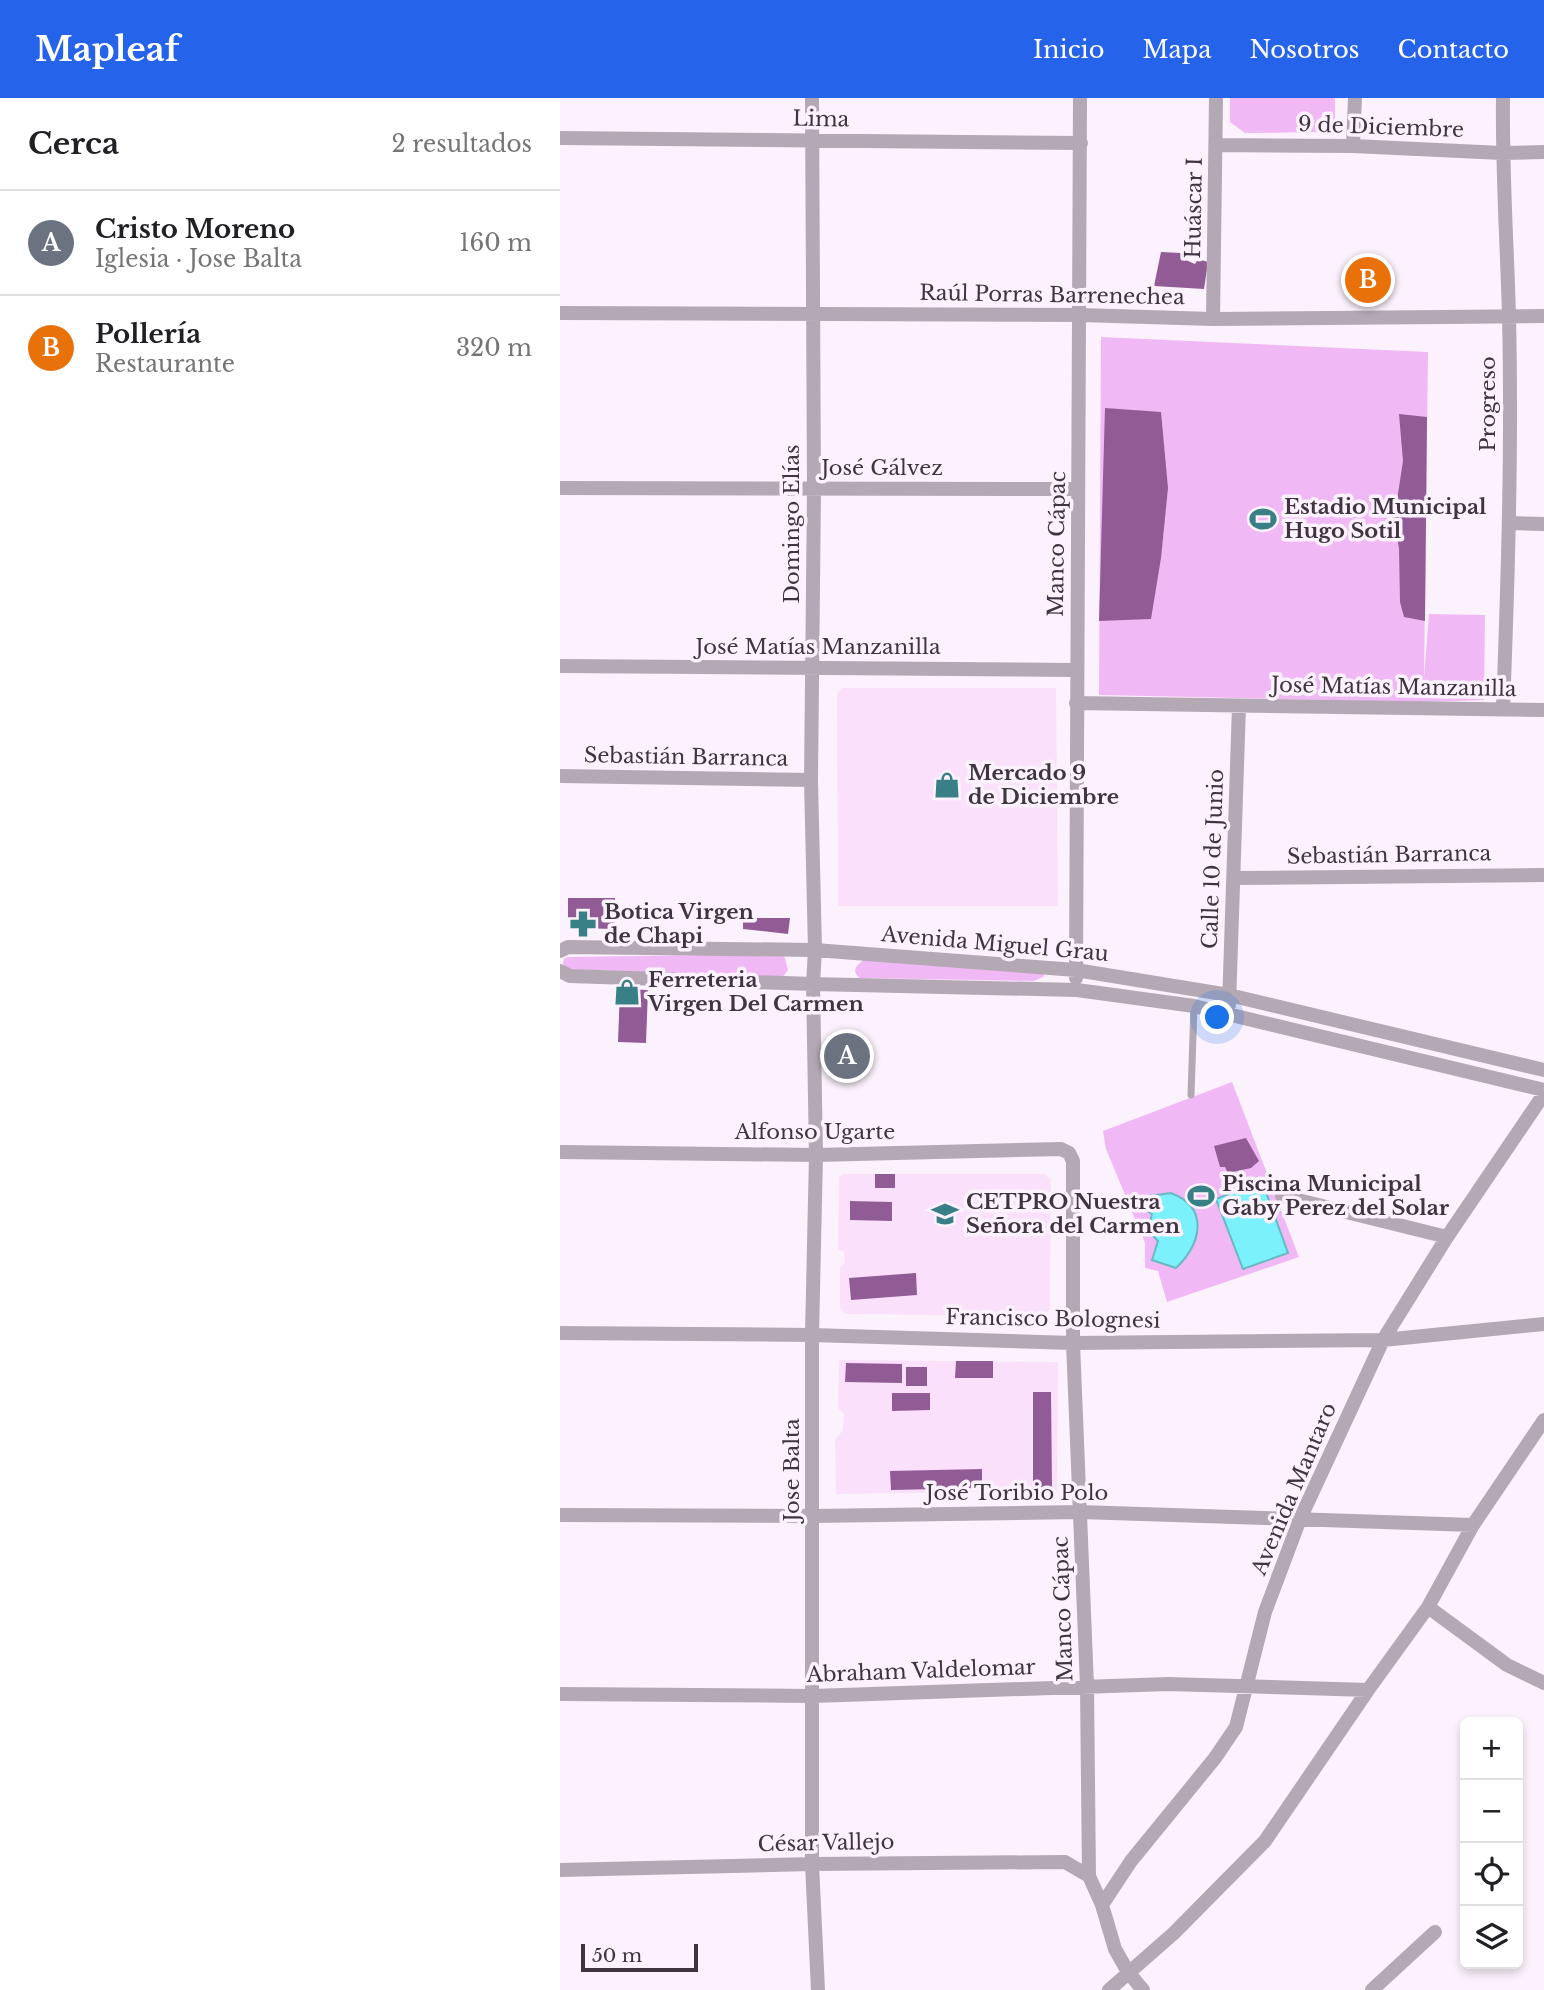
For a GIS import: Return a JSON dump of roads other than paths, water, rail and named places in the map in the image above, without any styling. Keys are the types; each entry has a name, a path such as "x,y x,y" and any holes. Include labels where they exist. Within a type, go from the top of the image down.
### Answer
{"street":[{"name":"Domingo Elías","path":"812,98 814,489 811,780 815,950"},
{"name":"Manco Cápac","path":"1077,990 1080,98"},
{"name":"Huáscar I","path":"1213,319 1216,98"},
{"path":"1353,146 1355,98"},
{"name":"Progreso","path":"1503,98 1509,316 1510,523 1503,709"},
{"name":"Lima","path":"560,138 1081,143"},
{"name":"9 de Diciembre","path":"1216,145 1544,152"},
{"name":"Raúl Porras Barrenechea","path":"560,313 813,313 1213,319 1544,316"},
{"name":"José Gálvez","path":"560,488 1078,489"},
{"path":"1510,523 1544,523"},
{"name":"José Matías Manzanilla","path":"560,666 1077,670"},
{"name":"José Matías Manzanilla","path":"1076,703 1544,710"},
{"name":"Calle 10 de Junio","path":"1228,1013 1239,706"},
{"name":"Sebastián Barranca","path":"560,776 811,780"},
{"name":"Sebastián Barranca","path":"1234,878 1544,875"},
{"name":"Avenida Miguel Grau","path":"560,951 568,947 815,950 1076,970 1229,995 1544,1070"},
{"name":"Jose Balta","path":"815,950 812,1864 818,1990"},
{"name":"Avenida Miguel Grau","path":"560,971 570,976 1077,990 1228,1013 1544,1092"},
{"name":"Avenida Mantaro","path":"1102,1905 1131,1861 1215,1758 1236,1727 1265,1612 1300,1519 1383,1340 1447,1237 1544,1092"},
{"name":"Alfonso Ugarte","path":"560,1152 816,1155 1061,1149 1069,1153"},
{"name":"Manco Cápac","path":"1069,1153 1073,1161 1073,1343 1087,1686 1089,1876 1102,1905 1115,1950 1143,1990"},
{"path":"1282,1196 1447,1237"},
{"name":"Francisco Bolognesi","path":"560,1333 812,1335 1073,1343 1383,1340 1544,1324"},
{"path":"1109,1990 1174,1933 1265,1841 1428,1607 1473,1525 1544,1420"},
{"name":"José Toribio Polo","path":"560,1515 813,1517 1080,1513 1473,1525"},
{"path":"1428,1607 1507,1665 1544,1683"},
{"name":"Abraham Valdelomar","path":"560,1695 813,1696 1168,1684 1368,1690"},
{"name":"César Vallejo","path":"560,1870 1065,1862 1089,1876"},
{"path":"1372,1990 1435,1932"}],"lane":[{"path":"1191,1095 1194,1006"}],"water":[{"path":"1262,1181 1288,1253 1243,1269 1216,1199"},
{"path":"1171,1193 1192,1208 1198,1227 1191,1248 1176,1268 1152,1260 1158,1241 1148,1231 1152,1214 1139,1206 1149,1196"}],"place":[{"name":"Pollería","path":"1368,280"},
{"name":"Estadio Municipal Hugo Sotil","path":"1263,519"},
{"name":"Mercado 9 de Diciembre","path":"947,785"},
{"name":"Botica Virgen de Chapi","path":"583,924"},
{"name":"Ferreteria Virgen Del Carmen","path":"627,992"},
{"name":"Cristo Moreno","path":"847,1056"},
{"name":"Piscina Municipal Gaby Perez del Solar","path":"1201,1196"},
{"name":"CETPRO Nuestra Señora del Carmen","path":"945,1214"}]}
